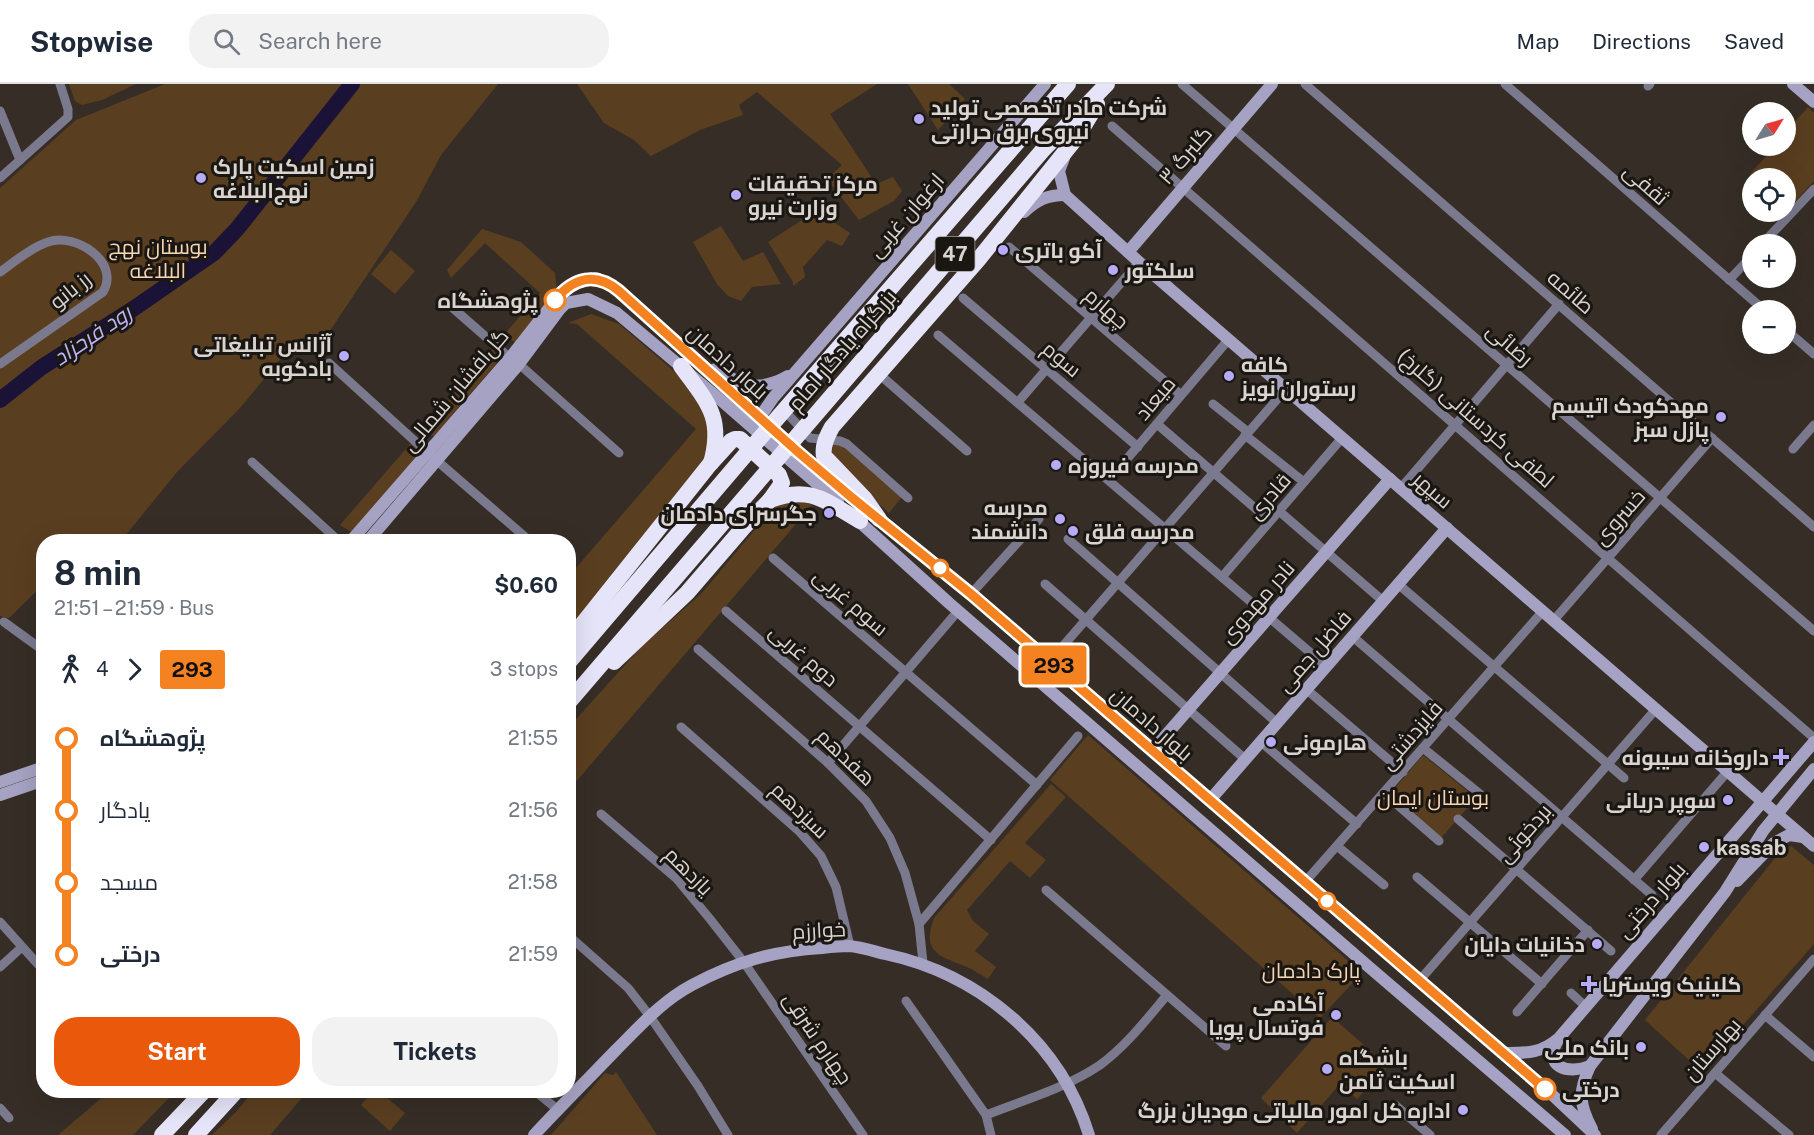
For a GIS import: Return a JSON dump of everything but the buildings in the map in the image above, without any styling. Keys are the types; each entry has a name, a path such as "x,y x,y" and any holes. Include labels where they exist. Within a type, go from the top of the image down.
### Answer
{"highway":[{"name":"بزرگراه یادگار امام","path":"576,654 1068,84"},
{"name":"بزرگراه یادگار امام","path":"576,694 1042,151 1108,84"},
{"path":"879,519 865,499 824,456 825,440 832,428 954,289 1004,242 1077,137 1108,84"},
{"path":"687,361 712,410 715,422 716,439 710,464"},
{"path":"576,632 710,464 731,441 740,439 782,479 782,483 770,500 687,593 625,653 576,695"},
{"path":"770,500 795,493 814,495 860,521"},
{"path":"162,1135 197,1098"},
{"path":"196,1135 230,1098"}],"main road":[{"name":"ارغوان غربی","path":"760,417 796,371 1045,84"},
{"name":"گلبرگ ۳","path":"1128,252 1272,84"},
{"path":"1793,84 1814,102"},
{"path":"1004,242 1027,209 1051,195 1065,195 1060,177 1060,165 1077,137"},
{"name":"سپهر","path":"1065,195 1139,262 1804,837"},
{"name":"گل‌افشان شمالی","path":"514,361 561,292 581,280 596,278 613,286 628,298"},
{"path":"617,313 628,298"},
{"name":"بلوار دادمان","path":"628,298 687,361 958,611 1565,1135"},
{"name":"گل‌افشان شمالی","path":"373,534 432,457 567,303 588,299 617,313"},
{"name":"بلوار دادمان","path":"617,313 687,361 760,417 850,496 971,594 1546,1089 1595,1135"},
{"name":"ارغوان غربی","path":"687,361 753,386 773,384 796,371"},
{"name":"گل‌افشان شمالی","path":"358,534 432,457"},
{"name":"نادر مهدوی","path":"1153,750 1390,479"},
{"name":"فاضل جمی","path":"1210,800 1447,528"},
{"name":"بلوار درختی","path":"1503,1053 1539,1051 1559,1038 1814,740"},
{"path":"1725,892 1746,856 1776,813 1811,772 1795,764"},
{"path":"0,782 36,770"},
{"path":"0,795 36,783"},
{"path":"1725,845 1736,836 1745,834 1750,840 1746,856"},
{"path":"1595,1135 1581,1103 1582,1085 1590,1066 1725,892 1774,843 1790,835 1804,837 1814,846"},
{"name":"خوارزم","path":"576,1091 649,1015 690,986 743,961 791,950 850,946 923,963 962,981 994,1002 1025,1028 1051,1058 1067,1084 1089,1135"},
{"path":"1559,1038 1552,1054 1560,1066 1573,1071 1590,1066"},
{"name":"خوارزم","path":"534,1135 569,1098"}],"street":[{"path":"0,178 64,121 69,113 60,84"},
{"name":"رضائی","path":"1182,84 1814,631"},
{"name":"طائمه","path":"1305,84 1814,527"},
{"name":"ثقفی","path":"1504,84 1752,300"},
{"path":"0,111 20,160"},
{"name":"لطفی کردستانی (گلرخ)","path":"1112,126 1609,557 1814,740"},
{"path":"1771,234 1814,189"},
{"name":"رز بانو","path":"0,272 47,242 60,239 73,241 85,247 100,260 107,280 103,292 0,364"},
{"name":"چهارم","path":"1004,242 1181,395"},
{"path":"1018,402 1139,262"},
{"path":"1729,280 1742,266"},
{"name":"سوم","path":"963,298 1138,447"},
{"path":"446,302 619,453"},
{"path":"1401,488 1559,304"},
{"path":"938,335 1326,666"},
{"path":"1796,338 1814,354"},
{"name":"میعاد","path":"1109,480 1229,339"},
{"path":"329,363 432,457 522,534"},
{"path":"879,374 967,450"},
{"path":"1050,661 1286,389"},
{"path":"773,398 810,438 840,441 847,444 909,498"},
{"path":"1213,404 1304,482"},
{"path":"1157,424 1270,521"},
{"path":"1793,449 1814,425"},
{"name":"قادری","path":"1222,577 1342,438"},
{"name":"خسروی","path":"1554,620 1712,438"},
{"path":"252,462 331,534"},
{"path":"1279,511 1383,601"},
{"path":"971,594 1039,519"},
{"path":"1068,539 1277,723"},
{"name":"سوم غربی","path":"773,558 1037,785"},
{"path":"1045,584 1245,759"},
{"path":"1398,584 1624,778"},
{"name":"دوم غربی","path":"726,611 991,840"},
{"path":"828,763 958,611"},
{"name":"فایزدشتی","path":"1305,882 1543,611"},
{"path":"3,622 36,645"},
{"path":"1352,636 1652,895"},
{"name":"هفدهم","path":"698,649 828,763 866,801 890,838 905,873 920,924 923,963"},
{"path":"1306,689 1403,772"},
{"name":"بردخوئی","path":"1419,981 1656,709"},
{"name":"سیزدهم","path":"681,727 799,831 821,856 836,887 850,946"},
{"path":"920,924 1078,736"},
{"path":"1261,742 1357,824"},
{"path":"1423,748 1480,794"},
{"path":"1634,880 1728,771"},
{"path":"1384,793 1438,841"},
{"name":"یازدهم","path":"601,814 676,878 743,961"},
{"path":"1458,819 1611,951"},
{"path":"1337,846 1384,885"},
{"path":"1417,877 1542,984"},
{"path":"1046,890 1226,1047"},
{"path":"0,922 36,962"},
{"path":"1518,1012 1588,930"},
{"path":"576,942 628,988 698,1086 728,1135"},
{"path":"0,967 22,947"},
{"name":"بهارستان","path":"1666,1133 1814,959"},
{"name":"چهارم شرقی","path":"743,961 862,1135"},
{"path":"1571,993 1585,1006"},
{"path":"986,1115 1067,1084 1100,1065 1130,1039 1167,995"},
{"path":"906,1001 986,1115 991,1135"},
{"path":"1765,1015 1814,1057"},
{"path":"1715,1073 1788,1135"},
{"path":"544,1098 558,1110"},
{"path":"1395,1105 1430,1135"},
{"path":"0,1108 9,1118"}],"green space":[{"path":"69,84 136,84 102,100 82,105 75,101"},
{"name":"بوستان نهج البلاغه","path":"165,84 498,84 441,155 416,202 315,353 297,339 240,408 177,472 127,534 36,534 36,592 9,618 0,616 0,188 76,120"},
{"path":"577,84 877,84 830,114 876,184 893,177 902,191 894,201 859,220 827,179 842,165 757,92 739,105 743,115 700,130 651,156 634,140 604,123"},
{"path":"908,84 949,84 965,99 938,130"},
{"path":"1808,107 1814,113 1814,181 1796,200 1796,168 1755,168 1766,156 1796,156 1796,121"},
{"path":"823,215 850,233 842,246 827,240 803,267 805,277 793,286 793,282 768,242 808,216 815,219"},
{"path":"721,226 743,261 763,252 781,284 752,287 741,301 728,296 717,284 693,242"},
{"path":"482,229 521,242 555,273 557,290 516,343 504,335 540,293 485,243 451,278 447,270"},
{"path":"391,250 415,271 395,294 371,274"},
{"path":"591,314 619,324 682,378 707,414 711,435 705,457 576,622 576,568 696,429 577,324 568,323"},
{"path":"494,347 496,364 434,436 421,432"},
{"path":"411,443 420,453 351,532 340,525"},
{"path":"835,443 844,446 902,497 889,513 848,476 828,446"},
{"path":"796,497 813,504 576,782 576,719 643,645 702,593 773,508"},
{"name":"پارک دادمان","path":"1088,735 1362,973 1320,1018 1050,780"},
{"name":"بوستان ایمان","path":"1423,755 1476,798 1441,838 1390,794"},
{"path":"1051,784 1066,797 1025,843 1046,860 1030,878 1010,861 967,910 973,921 989,934 975,951 996,967 988,979 970,968 941,956 936,951 930,939 934,918"},
{"path":"1791,846 1814,865 1814,944 1702,1072 1645,1020 1779,853"},
{"path":"1332,1017 1388,1066 1357,1099 1340,1084 1297,1133 1261,1098"},
{"path":"616,1072 657,1135 551,1135 605,1073 613,1075"},
{"path":"102,1098 169,1098 133,1135 58,1135"},
{"path":"247,1098 302,1098 270,1135 212,1135"},
{"path":"367,1098 387,1098 405,1113 390,1131 361,1105"}],"waterway":[{"name":"رود فرحزاد","path":"0,400 42,367 133,309 214,253 237,229 352,84"}],"bus line":[{"name":"293","path":"555,300 561,292 581,280 596,278 613,286 798,452 971,594 1545,1089"}],"place":[{"name":"شرکت مادر تخصصی تولید نیروی برق حرارتی","path":"919,119"},
{"name":"زمین اسکیت پارک نهج‌البلاغه","path":"201,178"},
{"name":"مرکز تحقیقات وزارت نیرو","path":"736,195"},
{"name":"آکو باتری","path":"1003,250"},
{"name":"سلکتور","path":"1113,270"},
{"name":"پژوهشگاه","path":"555,300"},
{"name":"آژانس تبلیغاتی بادکوبه","path":"344,356"},
{"name":"کافه رستوران نویز","path":"1229,376"},
{"name":"مهدکودک اتیسم پازل سبز","path":"1721,417"},
{"name":"مدرسه فیروزه","path":"1056,465"},
{"name":"جگرسرای دادمان","path":"829,513"},
{"name":"مدرسه دانشمند","path":"1060,519"},
{"name":"مدرسه فلق","path":"1073,531"},
{"name":"هارمونی","path":"1271,742"},
{"name":"داروخانه سیبونه","path":"1781,757"},
{"name":"سوپر دریانی","path":"1728,800"},
{"name":"kassab","path":"1704,847"},
{"name":"دخانیات دایان","path":"1597,944"},
{"name":"کلینیک ویستریا","path":"1589,984"},
{"name":"آکادمی فوتسال پویا","path":"1336,1015"},
{"name":"بانک ملی","path":"1641,1047"},
{"name":"باشگاه اسکیت ثامن","path":"1327,1069"},
{"name":"درختی","path":"1545,1089"},
{"name":"اداره کل امور مالیاتی مودیان بزرگ","path":"1463,1110"}]}
